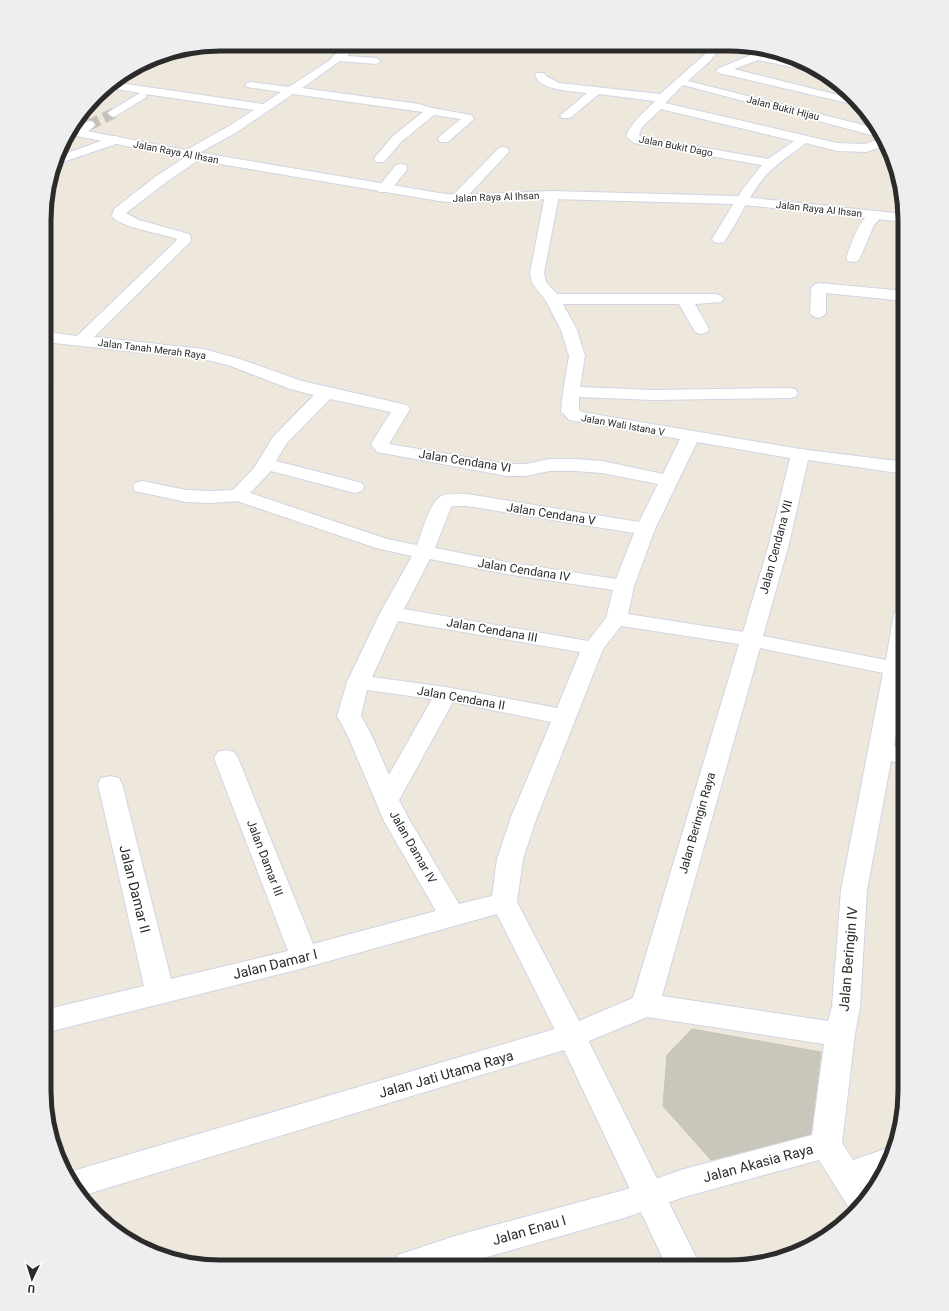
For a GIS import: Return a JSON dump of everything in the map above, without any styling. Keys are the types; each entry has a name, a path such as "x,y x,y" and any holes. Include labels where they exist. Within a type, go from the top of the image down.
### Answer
{"street":[{"path":"82,340 183,242 184,237 131,222 119,216 119,212 192,156 293,90 334,62 347,51"},
{"name":"Jalan Bukit Dago","path":"711,51 707,58 682,85 661,102 636,128 632,136 635,139 770,163"},
{"path":"682,85 763,54"},
{"path":"759,56 792,63"},
{"path":"337,58 376,61"},
{"path":"723,70 848,100"},
{"path":"540,75 541,78 556,86 661,102 756,129 803,140 851,149 866,148 880,143"},
{"path":"251,84 419,107 468,119 444,139"},
{"name":"Jalan Bukit Hijau","path":"682,85 872,130"},
{"path":"117,86 266,108"},
{"path":"566,116 596,91"},
{"path":"756,129 797,112 838,91"},
{"path":"114,113 141,96"},
{"path":"380,159 397,139 431,111"},
{"path":"77,130 89,126"},
{"name":"Jalan Raya Al Ihsan","path":"76,133 192,156 384,189 457,199 552,195 739,200 898,218"},
{"path":"63,159 115,140"},
{"path":"719,239 739,200 770,163 803,140"},
{"path":"457,199 502,151"},
{"path":"384,189 401,168"},
{"name":"Jalan Wali Istana V","path":"552,195 537,273 539,283 553,299 569,330 577,356 571,392 570,411 576,416 800,454 898,467"},
{"path":"853,258 868,224 876,216"},
{"path":"818,313 819,288 898,295"},
{"path":"553,299 716,299"},
{"path":"685,300 701,329"},
{"name":"Jalan Tanah Merah Raya","path":"51,337 203,354 234,362 296,385 326,393"},
{"path":"571,392 654,395 789,393"},
{"path":"142,487 186,496 210,497 238,494 262,470 268,458 280,441 326,393"},
{"name":"Jalan Cendana VI","path":"326,393 401,409 380,444 383,448 507,470 526,470 549,465 576,465 602,467 669,481"},
{"path":"680,1260 572,1036 504,902 512,852 524,817 564,717 593,648 616,619 624,586 645,529 691,436"},
{"name":"Jalan Cendana VII","path":"750,640 779,544 800,454"},
{"path":"266,464 355,487"},
{"name":"Jalan Cendana IV","path":"238,494 383,544 506,568 624,586"},
{"name":"Jalan Cendana V","path":"424,552 443,504 449,500 645,529"},
{"path":"387,800 359,734 349,716 358,682 391,613 424,552"},
{"name":"Jalan Cendana III","path":"391,613 593,648"},
{"path":"616,619 750,640 898,670"},
{"name":"Jalan Beringin Raya","path":"645,1005 750,640"},
{"name":"Jalan Cendana II","path":"358,682 446,694 564,717"},
{"name":"Jalan Damar IV","path":"446,694 387,800 397,821 452,916"},
{"name":"Jalan Beringin IV","path":"826,1145 840,1034 846,1007 854,890 893,754 898,694"},
{"name":"Jalan Damar III","path":"226,758 304,957"},
{"name":"Jalan Damar II","path":"110,784 160,994"},
{"name":"Jalan Damar I","path":"51,1020 304,957 504,902"},
{"path":"572,1036 645,1005 764,1024 840,1034"},
{"name":"Jalan Jati Utama Raya","path":"79,1183 572,1036"},
{"name":"Jalan Akasia Raya","path":"648,1195 684,1183 826,1145 860,1198"},
{"path":"846,1176 882,1164"},
{"name":"Jalan Enau I","path":"448,1260 461,1258 648,1195"}],"building":[{"path":"692,1029 821,1052 811,1134 711,1160 663,1106 667,1055"}],"tunnel":[{"path":"89,125 114,113"}]}
